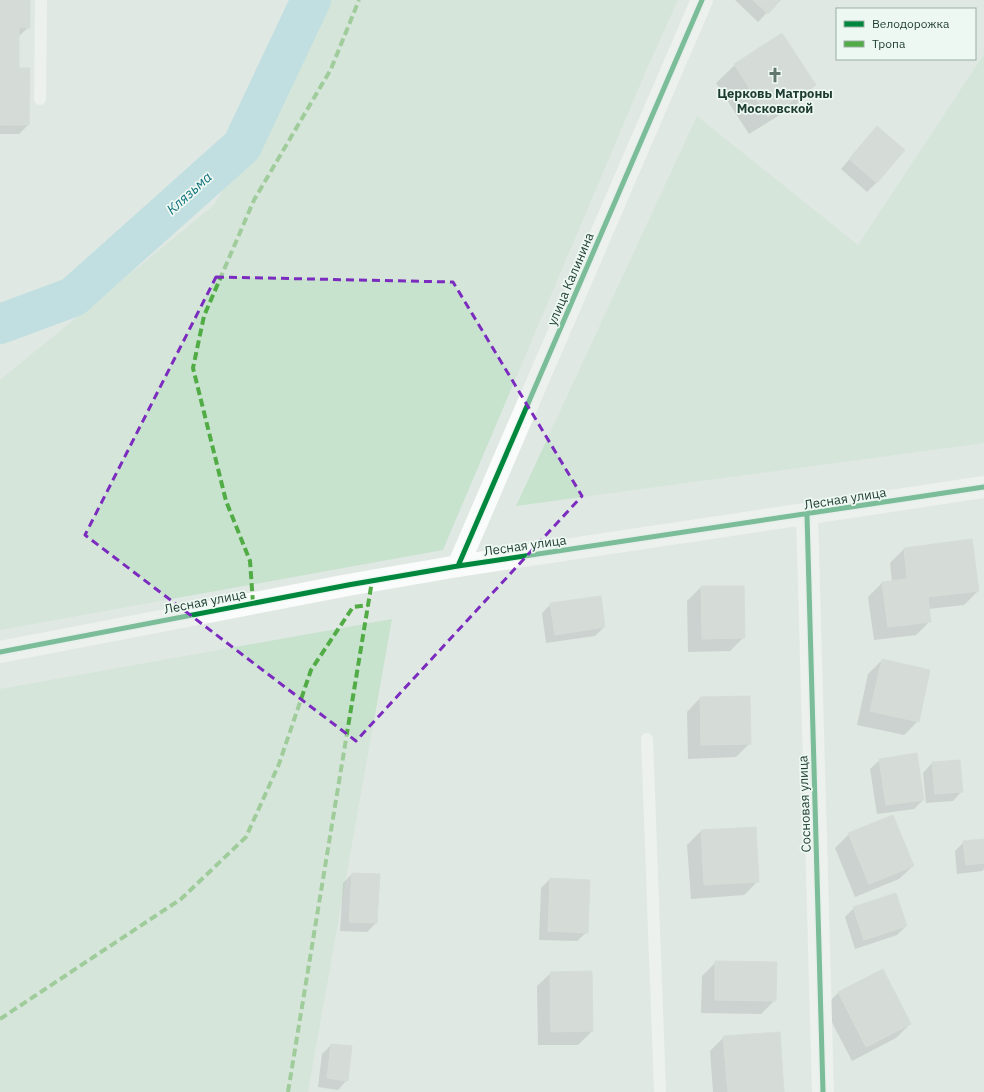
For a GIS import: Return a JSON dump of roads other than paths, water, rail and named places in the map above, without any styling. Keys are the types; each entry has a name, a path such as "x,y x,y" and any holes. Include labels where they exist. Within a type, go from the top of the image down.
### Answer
{"street":[{"name":"улица Калинина","path":"458,566 702,0"},
{"name":"Лесная улица","path":"0,652 348,585 458,566 984,487"},
{"name":"Сосновая улица","path":"807,514 822,1092"}],"lane":[{"path":"40,99 41,0"},
{"path":"647,739 660,1092"}],"waterway":[{"name":"Клязьма","path":"0,324 73,297 242,146 311,0"}],"place":[{"name":"Церковь Матроны Московской","path":"775,75"}]}
